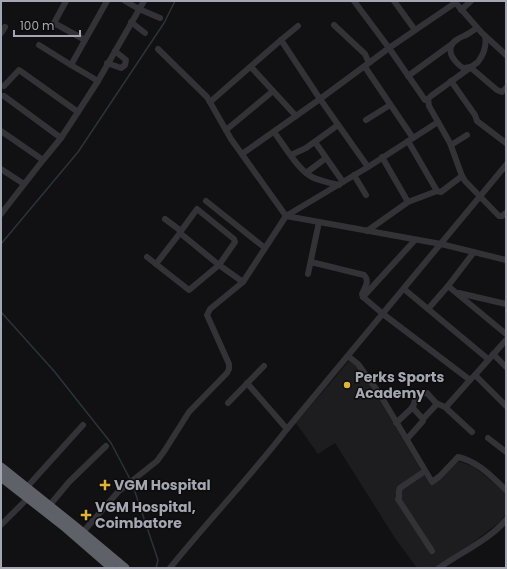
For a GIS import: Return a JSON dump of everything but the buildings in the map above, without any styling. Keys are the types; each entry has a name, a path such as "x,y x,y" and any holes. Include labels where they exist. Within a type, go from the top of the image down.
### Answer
{"highway":[{"path":"1,467 83,532 125,568"},
{"path":"1,477 93,550 112,568"}],"street":[{"path":"66,1 54,23 85,40"},
{"path":"71,65 107,1"},
{"path":"126,1 139,9 160,18"},
{"path":"1,214 4,205 24,184 61,138 98,81 144,1"},
{"path":"354,1 425,100 428,99"},
{"path":"394,1 416,30"},
{"path":"461,10 471,1"},
{"path":"242,154 455,2 477,28 506,55"},
{"path":"131,22 145,33"},
{"path":"334,25 365,54 367,65 437,191"},
{"path":"210,102 298,26"},
{"path":"408,76 457,39 477,28"},
{"path":"428,99 478,62 483,55 486,46 485,36"},
{"path":"281,40 368,167"},
{"path":"452,44 450,50 451,55 460,66 464,68 470,67 497,90 502,92 506,88"},
{"path":"39,45 98,81"},
{"path":"158,49 207,97 231,139 286,216 441,244 506,260"},
{"path":"107,64 121,68 125,65 126,60 115,51"},
{"path":"251,67 296,116"},
{"path":"4,86 19,70 78,112"},
{"path":"451,81 478,121 506,143"},
{"path":"226,130 273,91"},
{"path":"4,96 61,138"},
{"path":"428,99 429,106 451,145 465,181 499,216 506,213"},
{"path":"366,120 390,105"},
{"path":"83,532 118,492 157,461 189,412 229,369 229,364 207,315 210,309 243,282 286,216 368,167 438,122"},
{"path":"291,155 306,148 338,125"},
{"path":"1,131 43,160"},
{"path":"274,132 301,169 306,173 313,178 341,183"},
{"path":"451,145 467,135"},
{"path":"315,142 341,183"},
{"path":"306,173 326,158"},
{"path":"382,158 408,202"},
{"path":"170,568 193,539 264,458 506,165"},
{"path":"1,169 24,184"},
{"path":"354,175 366,195"},
{"path":"367,231 408,202 437,191 441,192 462,176"},
{"path":"206,200 265,248"},
{"path":"146,257 189,290 219,265 235,242 234,239 197,209 156,264"},
{"path":"165,219 219,265 243,282"},
{"path":"308,274 320,222"},
{"path":"363,297 415,240"},
{"path":"428,309 474,252"},
{"path":"311,262 364,275 367,278 367,281 362,294 363,297 470,380"},
{"path":"448,286 506,334"},
{"path":"404,289 428,309 506,367"},
{"path":"457,293 506,304"},
{"path":"447,408 446,407 506,340"},
{"path":"348,356 358,364 379,393 432,482 440,476 458,457 478,465 506,490"},
{"path":"228,403 264,366"},
{"path":"475,375 506,406"},
{"path":"247,384 287,429"},
{"path":"396,423 412,407 417,394 426,393 437,404 447,408 472,432"},
{"path":"407,439 437,404"},
{"path":"412,407 423,419"},
{"path":"27,487 83,425"},
{"path":"488,438 504,450 506,442"},
{"path":"49,506 69,482 106,446"},
{"path":"425,471 400,488 398,499 432,551"},
{"path":"1,525 28,498"},
{"path":"439,568 499,528 506,520"}],"shaded area":[{"path":"349,361 359,368 430,485 442,478 457,461 473,466 506,493 506,514 500,522 435,568 417,568 395,538 335,443 318,454 296,423"}],"waterway":[{"path":"1,244 78,152 164,23 175,1"},
{"path":"1,312 54,371 111,443 130,479"},
{"path":"132,483 158,560 156,568"}],"place":[{"name":"Perks Sports Academy","path":"347,385"},
{"name":"VGM Hospital","path":"105,485"},
{"name":"VGM Hospital, Coimbatore","path":"86,515"}]}
